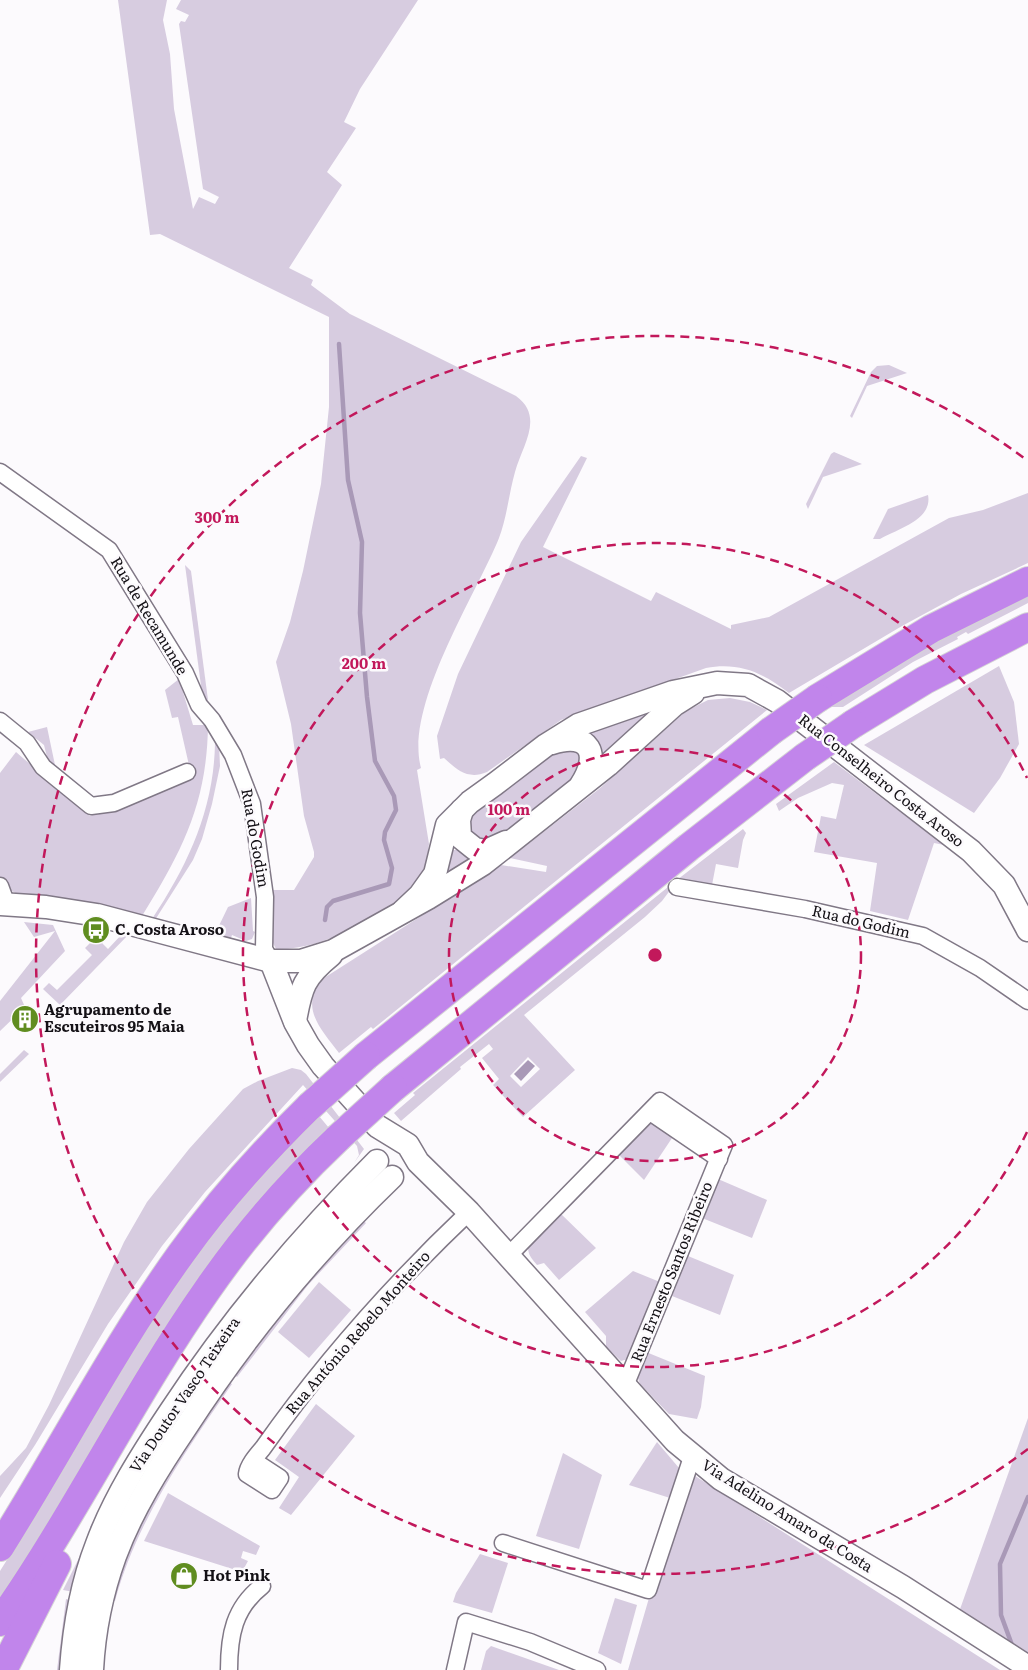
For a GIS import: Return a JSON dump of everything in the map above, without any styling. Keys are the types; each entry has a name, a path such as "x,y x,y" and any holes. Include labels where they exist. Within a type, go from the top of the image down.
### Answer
{"highway":[{"path":"0,1547 141,1315 181,1254 213,1211 253,1165 310,1106 366,1056 681,801 771,732 818,698 931,628 1028,581"},
{"path":"0,1622 40,1562 163,1356 212,1282 244,1240 285,1192 338,1138 393,1088 805,757 852,724 933,675 1028,627"},
{"path":"4,1670 68,1544 101,1460"},
{"path":"0,1524 28,1502"}],"main road":[{"name":"Rua Conselheiro Costa Aroso","path":"403,911 420,895 435,874 447,825 462,810 546,745 578,726 673,692 724,682 748,685 777,702 972,851 1004,885 1028,930"},
{"name":"Rua Conselheiro Costa Aroso","path":"2,898 97,915 271,961 293,962 314,959 346,944 487,861 511,840 579,788 674,705 702,686"},
{"name":"Rua Conselheiro Costa Aroso","path":"546,745 568,738 575,739 583,744 589,752 592,761 590,771 579,788"},
{"name":"Rua Conselheiro Costa Aroso","path":"462,810 459,820 460,837 468,845 486,850 511,840"},
{"path":"295,1022 300,994 307,977 346,944"},
{"name":"Via Adelino Amaro da Costa","path":"240,953 259,974 295,1022 323,1066 377,1126 408,1145 393,1164 432,1177 468,1212 625,1386 692,1457 721,1479 903,1587 1028,1666"},
{"name":"Via Adelino Amaro da Costa","path":"271,961 295,1022"},
{"path":"377,1126 393,1164"},
{"name":"Via Doutor Vasco Teixeira","path":"71,1670 77,1617 90,1565 105,1524 139,1460 205,1360 245,1307 312,1228 393,1164"},
{"name":"Via Doutor Vasco Teixeira","path":"92,1670 97,1624 108,1576 136,1509 160,1467 194,1414 252,1334 393,1164"}],"street":[{"name":"Rua de Recamunde","path":"0,472 109,550 185,673 199,705 212,720"},
{"name":"Rua do Godim","path":"212,720 233,755 252,804 265,897 266,933 264,949 271,961"},
{"path":"0,721 27,742 43,767 91,806 114,803 187,772"},
{"name":"Rua do Godim","path":"677,887 805,909 923,936 980,968 1028,1001"},
{"name":"Rua Ernesto Santos Ribeiro","path":"508,1256 650,1112 718,1159 625,1386"},
{"name":"Rua António Rebelo Monteiro","path":"254,1461 321,1370 402,1279 468,1212"},
{"path":"503,1543 648,1590 692,1457"},
{"path":"229,1670 231,1644 240,1608 250,1595 262,1586"},
{"path":"455,1670 466,1622 530,1642 597,1670"}],"shaded area":[{"path":"118,0 167,0 163,20 170,54 174,109 193,209 199,197 215,204 219,197 203,189 179,24 181,21 185,22 189,15 176,9 181,0 418,0 360,89 344,122 356,128 327,172 342,185 289,268 313,280 311,285 350,314 516,396 525,404 529,413 529,432 515,472 499,538 445,651 432,683 423,714 419,743 421,768 417,770 429,844 426,865 417,891 350,930 314,944 295,948 276,949 273,943 271,890 294,890 314,857 314,852 304,816 291,724 276,662 290,622 303,571 321,484 329,407 329,317 160,234 150,235"},
{"path":"889,365 907,373 867,386 852,418 850,416 871,372 877,366"},
{"path":"834,452 862,464 823,477 808,509 806,504 831,454"},
{"path":"581,456 587,458 543,547 651,601 656,592 731,629 731,625 769,617 949,518 983,510 1028,493 1028,563 961,594 902,626 789,693 770,680 750,671 730,667 706,668 561,720 487,772 474,775 468,774 444,758 440,759 437,736 458,674 521,542"},
{"path":"928,495 928,504 925,511 912,523 880,539 873,539 888,509"},
{"path":"185,565 191,571 208,700 203,701"},
{"path":"1028,596 1028,603 968,634 966,632 957,637 958,639 913,662 843,707 829,707 918,651"},
{"path":"999,666 1014,702 1019,744 1000,778 974,813 864,745"},
{"path":"179,679 193,725 208,725 207,753 203,779 190,826 169,870 142,916 19,895 10,890 0,878 0,773 16,752 90,816 191,774 178,717 172,718 165,690"},
{"path":"730,698 750,702 767,710 373,1029 371,1027 339,1053 319,1026 312,1007 316,988 324,978 501,865 546,872 547,866 510,858 599,789 686,711 708,700"},
{"path":"668,700 603,759 598,743 586,732"},
{"path":"47,727 55,765 48,761 44,745 28,732"},
{"path":"215,743 219,743 220,766 202,839 193,860 155,920 152,919 177,878 197,836 210,791"},
{"path":"562,746 570,747 581,756 582,775 501,839 486,843 472,832 470,816"},
{"path":"834,762 944,845 934,843 908,920 870,911 877,863 814,852 821,816 836,819 844,785 832,783 798,798 779,811 776,804"},
{"path":"743,829 746,833 738,868 716,864 712,885 686,881 674,885 662,901 645,917 524,1015 575,1070 523,1117 493,1085 499,1079 482,1058 493,1049 489,1044 460,1067 461,1069 401,1121 394,1113 415,1095 413,1093 673,883","holes":["528,1057 540,1069 521,1087 510,1076"]},
{"path":"451,850 458,850 473,860 449,879 443,872"},
{"path":"251,898 253,931 255,932 252,939 246,941 232,935 231,938 215,934 228,907"},
{"path":"24,922 53,925 65,951 21,998 25,1007 0,1031 0,1001 55,931 34,937"},
{"path":"100,933 109,935 102,943 108,949 123,933 129,934 60,1005 43,989 49,983 57,990 92,955 85,948"},
{"path":"24,1050 29,1054 0,1082 0,1074"},
{"path":"528,1060 535,1066 521,1081 514,1074"},
{"path":"292,1068 301,1070 306,1074 364,1149 354,1163 359,1155 357,1146 303,1085 205,1192 162,1246 108,1324 35,1445 0,1498 0,1476 26,1448 49,1405 124,1242 147,1202 189,1149 243,1089"},
{"path":"319,1116 329,1128 45,1529 0,1598 0,1571 148,1327 214,1232 272,1164"},
{"path":"650,1123 674,1135 644,1180 618,1154"},
{"path":"718,1179 767,1200 752,1238 702,1218"},
{"path":"560,1213 596,1248 559,1280 544,1263 537,1265 530,1255 528,1247"},
{"path":"361,1219 366,1223 308,1285 237,1377 232,1373 272,1321"},
{"path":"688,1256 734,1275 720,1315 672,1296"},
{"path":"633,1271 660,1282 628,1359 621,1361 606,1347 606,1336 585,1312"},
{"path":"319,1282 351,1310 309,1358 278,1332"},
{"path":"646,1352 705,1376 701,1407 697,1419 669,1414 640,1384 637,1376"},
{"path":"227,1381 232,1384 164,1488 136,1542 124,1571 115,1601 110,1600 143,1514"},
{"path":"316,1404 355,1436 291,1515 279,1508 299,1477 275,1460"},
{"path":"1028,1418 1028,1654 959,1612"},
{"path":"657,1442 679,1468 670,1498 629,1485"},
{"path":"563,1453 602,1475 579,1549 536,1536"},
{"path":"122,1474 74,1592 63,1590 93,1530 90,1527"},
{"path":"692,1474 1000,1670 628,1670 649,1598 652,1597"},
{"path":"168,1493 260,1546 256,1555 243,1551 241,1558 248,1561 242,1572 144,1541"},
{"path":"480,1554 508,1563 492,1613 453,1602 456,1593"},
{"path":"615,1598 637,1605 621,1664 598,1653"},
{"path":"66,1599 72,1601 63,1670 57,1670"},
{"path":"491,1646 559,1670 481,1670 486,1651"}],"waterway":[{"path":"325,920 327,907 333,901 389,884 392,868 384,840 385,832 396,810 394,796 375,761 367,697 360,613 362,542 348,480 339,344"},
{"path":"1012,1645 1001,1615 1000,1564 1028,1497"}],"place":[{"name":"C. Costa Aroso","path":"96,930"},
{"name":"Agrupamento de Escuteiros 95 Maia","path":"25,1019"},
{"name":"Hot Pink","path":"184,1576"}]}
